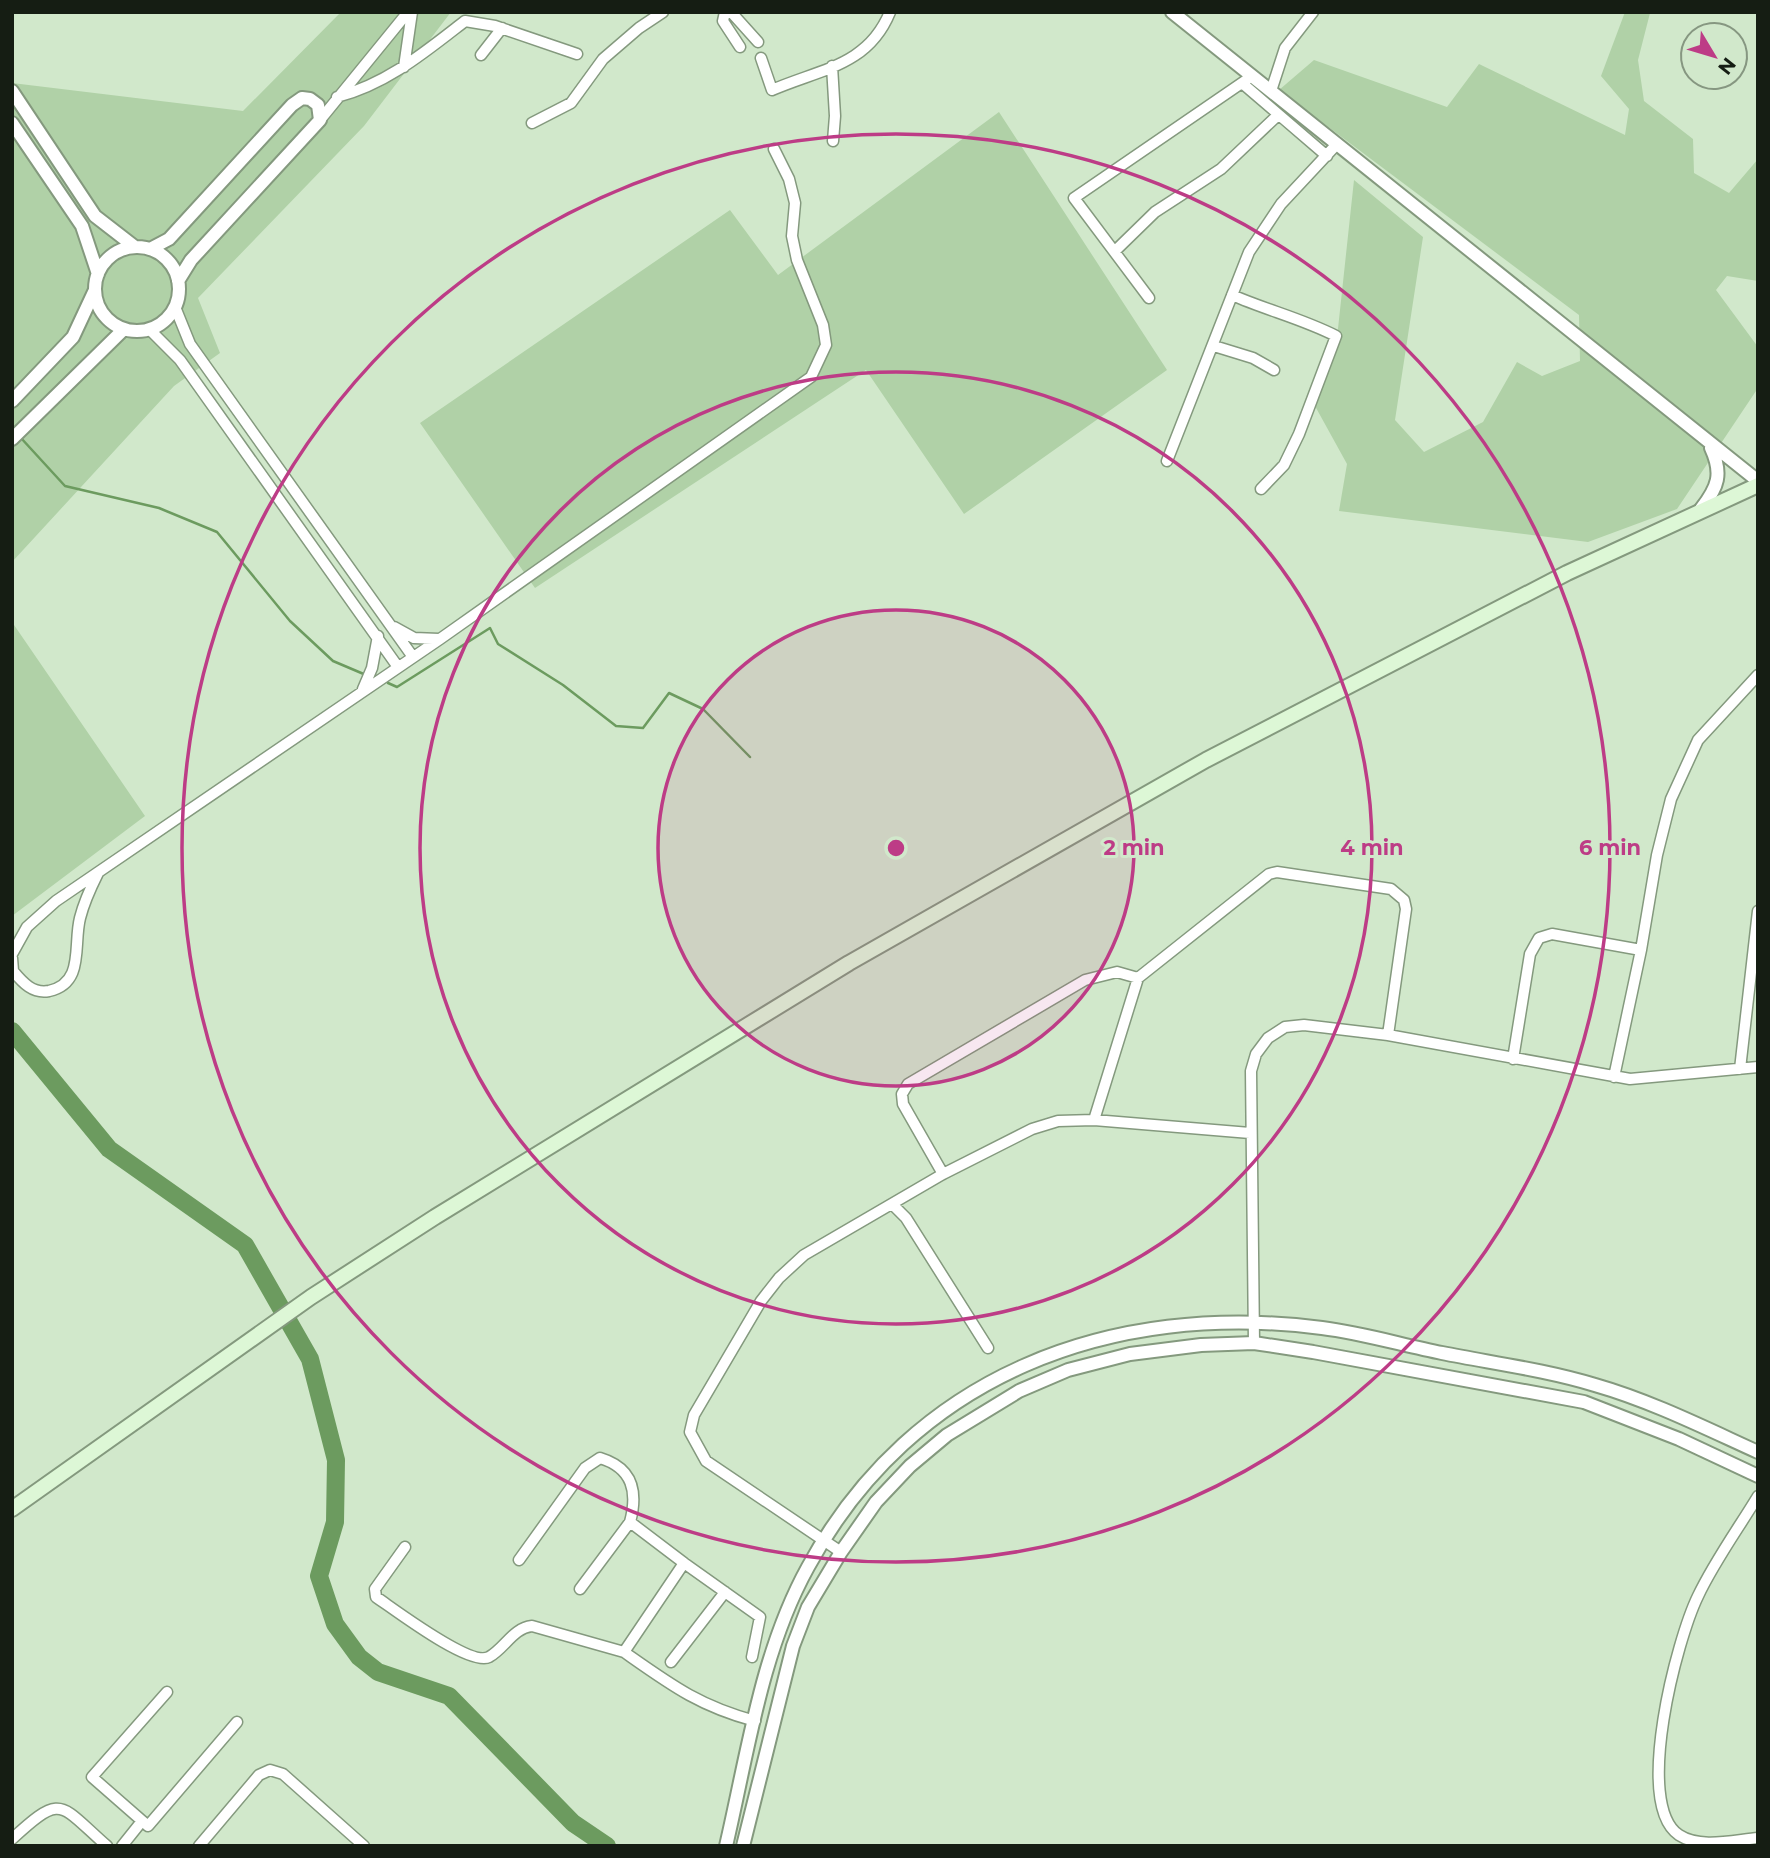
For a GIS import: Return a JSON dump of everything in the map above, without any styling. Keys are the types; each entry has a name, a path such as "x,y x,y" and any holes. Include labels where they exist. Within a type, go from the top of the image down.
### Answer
{"main road":[{"path":"12,1509 311,1297 435,1217 849,963 1194,766 1555,579 1758,483"}],"street":[{"path":"404,67 410,12"},
{"path":"95,291 103,315 123,330 150,330 169,317 175,307 178,281 191,260 320,120 410,12"},
{"path":"478,21 488,12"},
{"path":"533,123 572,103 603,59 639,28 663,12"},
{"path":"725,12 723,21 740,47"},
{"path":"731,12 758,42"},
{"path":"761,58 772,90 848,62 872,45 890,12"},
{"path":"1172,12 1247,79 1278,115 1327,156"},
{"path":"1269,106 1275,93 1285,48 1313,12"},
{"path":"337,97 359,92 404,67 465,21 478,21 502,28 577,54"},
{"path":"481,55 502,28"},
{"path":"832,66 835,116 833,141"},
{"path":"1247,79 1275,93 1758,483"},
{"path":"1149,298 1116,250 1074,198 1247,79"},
{"path":"12,91 95,216 135,247"},
{"path":"150,249 169,239 302,98 310,99 318,106 320,120"},
{"path":"1116,250 1155,212 1221,169 1278,115"},
{"path":"12,123 82,226 97,274 95,291 73,337 14,399"},
{"path":"1167,461 1248,253 1281,204 1338,144"},
{"path":"98,872 79,919 75,970 66,983 44,992 34,990 13,971 12,956 27,927 56,901 98,872 361,692 440,639 811,377 826,345 823,325 797,260 792,236 794,203 789,179 774,149"},
{"path":"97,274 116,252 135,247 150,249 169,261 178,281"},
{"path":"1232,295 1336,336 1284,465 1261,489"},
{"path":"175,307 190,344 413,657"},
{"path":"12,439 123,330"},
{"path":"150,330 180,360 398,667"},
{"path":"1214,346 1253,358 1274,370"},
{"path":"1701,509 1720,478 1720,468 1710,445"},
{"path":"391,626 414,638 440,639"},
{"path":"361,692 373,668 378,636"},
{"path":"1614,1077 1641,950 1662,831 1683,768 1704,732 1758,675"},
{"path":"1094,1120 1138,978 1269,874 1277,872 1391,889 1404,900 1406,909 1388,1035"},
{"path":"1740,1069 1758,911"},
{"path":"1513,1059 1530,954 1539,938 1552,934 1641,950"},
{"path":"943,1174 903,1104 902,1094 908,1084 1085,980 1117,972 1138,978"},
{"path":"1254,1343 1251,1071 1256,1054 1268,1038 1285,1027 1304,1025 1388,1035 1630,1079 1758,1067"},
{"path":"841,1552 706,1461 690,1432 694,1415 761,1301 779,1278 804,1255 894,1206 943,1174 1032,1129 1058,1121 1094,1120 1250,1133"},
{"path":"894,1206 906,1218 988,1348"},
{"path":"726,1846 776,1637 808,1566 824,1540 862,1489 896,1451 960,1401 1009,1371 1063,1348 1128,1331 1197,1324 1254,1323 1323,1328 1594,1384 1679,1416 1758,1452"},
{"path":"743,1846 793,1646 808,1607 841,1552 876,1502 910,1466 972,1417 1019,1391 1068,1370 1130,1354 1201,1345 1254,1343 1584,1402 1679,1440 1758,1476"},
{"path":"519,1560 585,1468 600,1458 624,1471 634,1484 635,1504 630,1522 580,1589"},
{"path":"1758,1496 1698,1595 1684,1629 1664,1715 1660,1752 1661,1806 1667,1822 1678,1835 1709,1842 1758,1838"},
{"path":"630,1522 760,1617 752,1657"},
{"path":"405,1547 375,1589 376,1597 427,1633 478,1658 490,1657 519,1630 533,1626 624,1652 690,1698 714,1710 755,1721"},
{"path":"624,1652 684,1563"},
{"path":"671,1662 725,1592"},
{"path":"167,1692 92,1777 148,1826 237,1722"},
{"path":"199,1846 259,1775 271,1770 283,1774 364,1846"},
{"path":"12,1839 44,1810 55,1807 70,1813 107,1846"},
{"path":"122,1846 142,1821"}],"green space":[{"path":"341,12 451,12 364,126 198,298 220,353 174,386 12,562 12,83 243,111"},
{"path":"1625,12 1650,13 1638,60 1644,101 1693,139 1694,173 1729,193 1758,159 1758,281 1727,276 1716,290 1758,347 1758,388 1677,509 1588,542 1339,511 1347,464 1315,406 1337,338 1354,180 1423,237 1395,420 1424,452 1483,422 1517,362 1542,376 1580,361 1579,315 1279,90 1314,60 1447,107 1479,64 1625,135 1629,109 1601,76"},
{"path":"999,112 1167,370 964,514 866,370 535,588 420,423 730,210 778,275"},
{"path":"12,622 145,816 12,916"}],"waterway":[{"path":"21,438 65,486 159,508 217,532 290,621 333,661 366,675"},
{"path":"388,683 397,687 490,628 498,644 563,685 616,726 643,728 669,693 703,709 750,757"},
{"path":"12,1031 109,1149 245,1245 310,1359 336,1460 335,1522 319,1576 335,1624 359,1657 378,1672 449,1696 573,1823 607,1846"}]}
